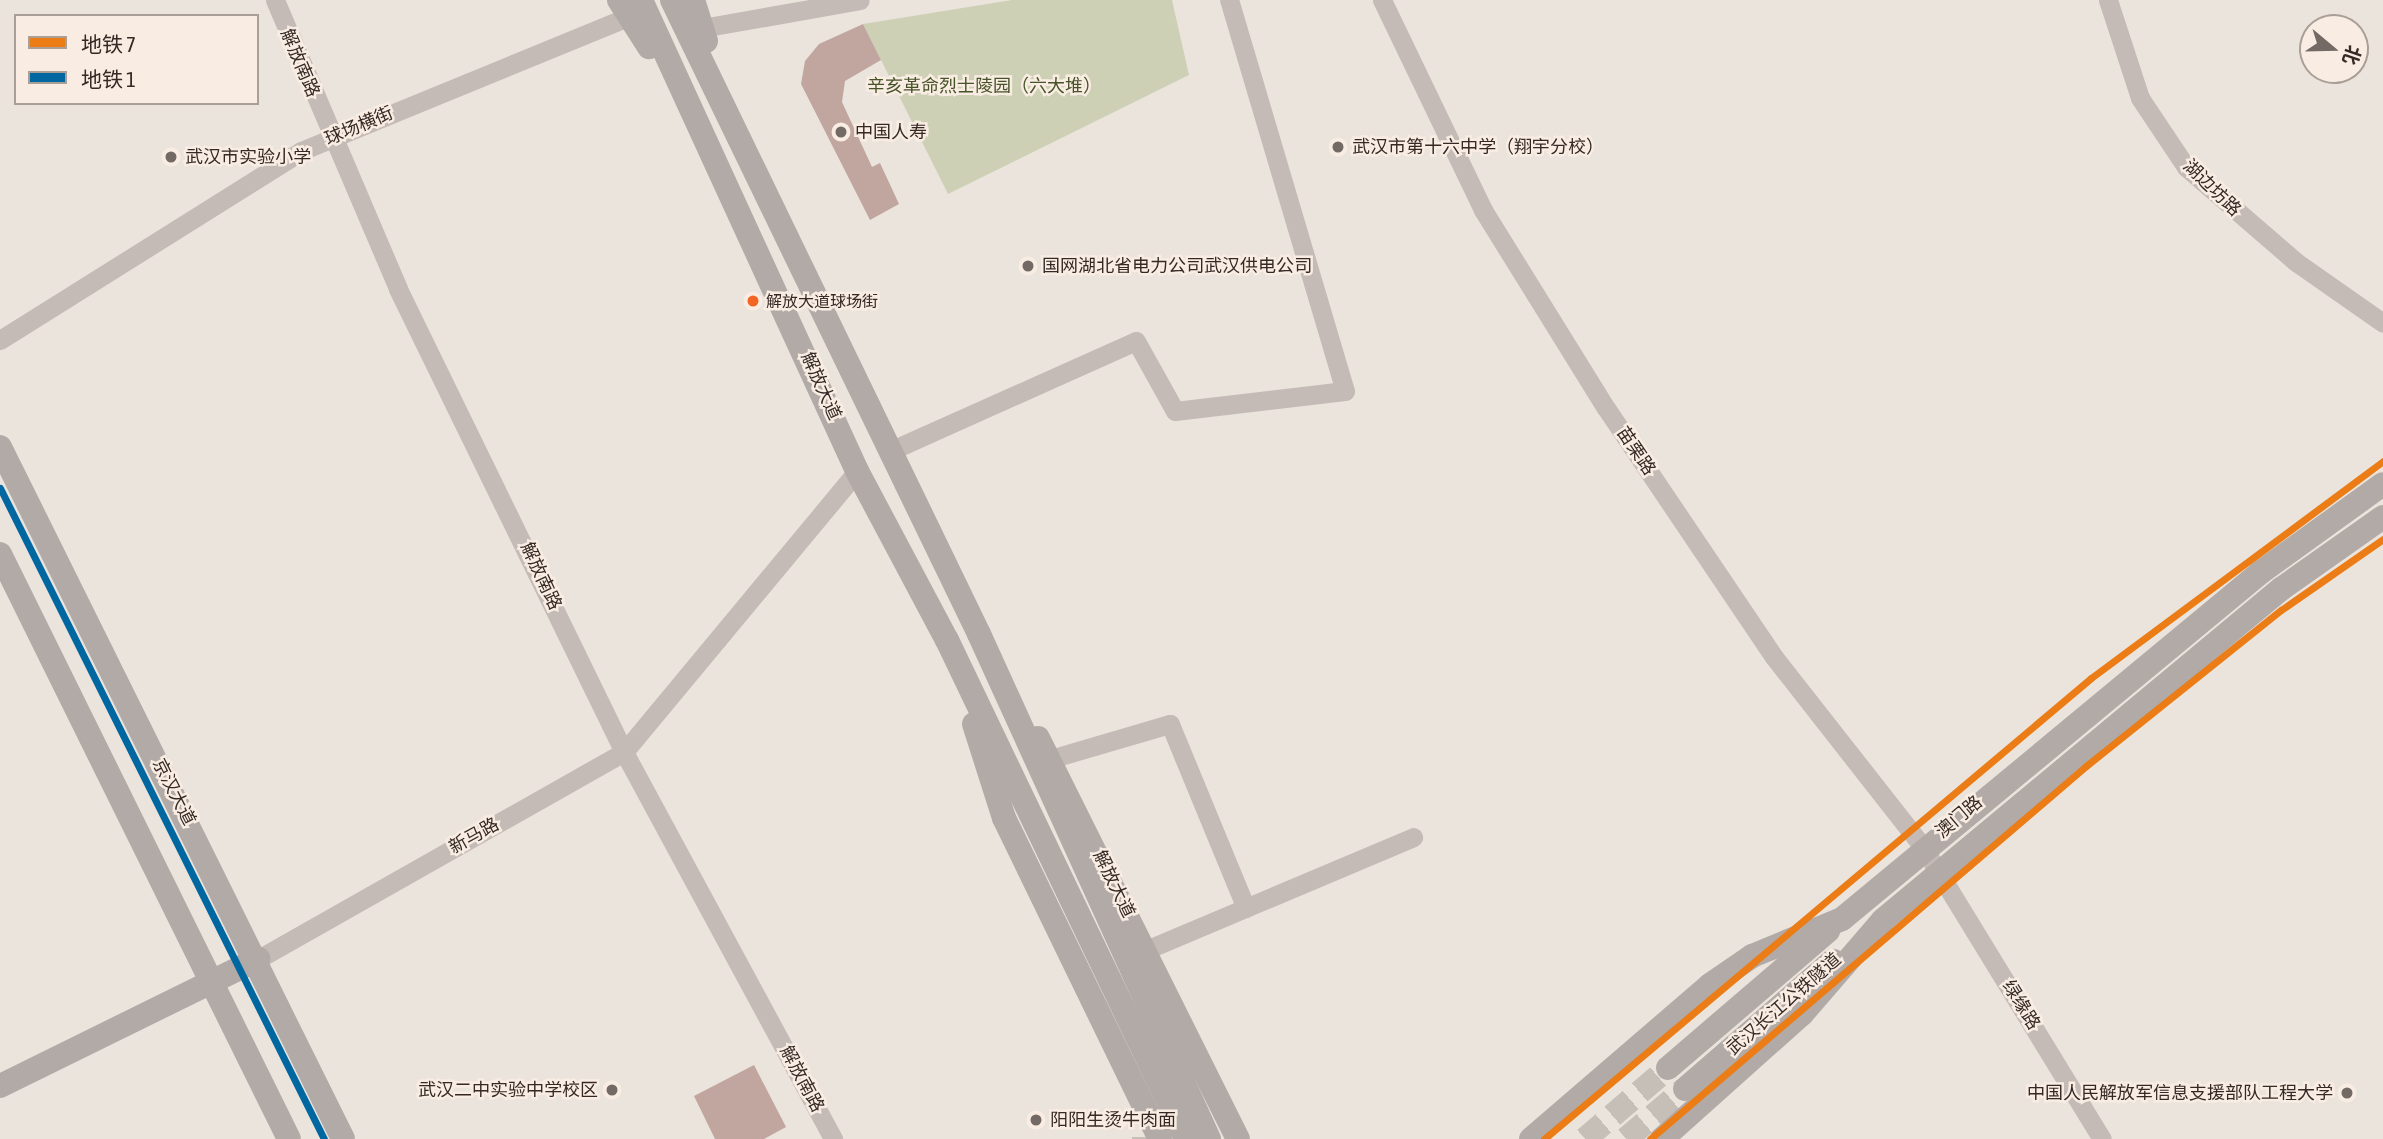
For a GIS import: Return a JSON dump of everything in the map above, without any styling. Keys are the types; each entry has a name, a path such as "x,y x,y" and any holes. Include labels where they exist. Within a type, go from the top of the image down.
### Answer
{"main road":[{"name":"解放大道","path":"672,0 979,634 1050,759 1238,1139"},
{"name":"解放大道","path":"692,0 733,125"},
{"name":"解放大道","path":"630,5 703,129 857,471 947,640 1040,805 1209,1139"},
{"name":"京汉大道","path":"0,447 258,958 343,1139"},
{"name":"澳门路","path":"1531,1139 1710,985 1752,956 1842,919 1923,847 2261,572 2383,484"},
{"name":"澳门路","path":"1662,1139 1802,1014 1883,920 2281,589 2383,517"},
{"path":"0,554 289,1139"},
{"name":"解放大道","path":"979,634 1040,805 1186,1139"},
{"name":"解放大道","path":"947,640 1004,818 1117,1040 1152,1138"},
{"name":"武汉长江公铁隧道","path":"1668,1068 1842,919"},
{"name":"武汉长江公铁隧道","path":"1685,1089 1883,920"},
{"name":"新马路","path":"0,1086 258,958"}],"street":[{"name":"解放南路","path":"275,0 398,289 624,751 833,1139"},
{"path":"702,28 860,0"},
{"path":"890,450 1136,341 1175,411 1345,391 1229,0"},
{"name":"苗栗路","path":"1382,0 1483,210 1606,408 1774,657 1940,872"},
{"name":"湖边坊路","path":"2108,0 2140,98 2186,167 2296,262 2383,324"},
{"name":"球场横街","path":"0,340 301,151 630,5"},
{"name":"新马路","path":"258,958 624,751 857,471"},
{"path":"1050,759 1170,723 1246,908"},
{"path":"1146,950 1413,837"},
{"name":"绿缘路","path":"1940,872 2096,1134"}],"green space":[{"name":"辛亥革命烈士陵园（六大堆）","path":"1012,0 1172,0 1189,75 948,194 863,24"}],"building":[{"name":"中国人寿","path":"863,24 881,60 845,81 842,102 872,167 880,163 899,204 870,220 801,84 805,61 819,44"},
{"path":"754,1065 786,1127 764,1139 715,1139 694,1096"}],"tunnel":[{"path":"1585,1139 1668,1068"},
{"path":"1626,1139 1685,1089"}],"metro line":[{"name":"7","path":"1544,1139 2091,678 2383,461"},
{"name":"1","path":"0,488 324,1139"},
{"name":"7","path":"1650,1139 2086,766 2281,610 2383,539"}],"place":[{"name":"中国人寿","path":"841,132"},
{"name":"武汉市第十六中学（翔宇分校）","path":"1338,147"},
{"name":"武汉市实验小学","path":"171,157"},
{"name":"国网湖北省电力公司武汉供电公司","path":"1028,266"},
{"name":"解放大道球场街","path":"753,301"},
{"name":"武汉二中实验中学校区","path":"612,1090"},
{"name":"中国人民解放军信息支援部队工程大学","path":"2347,1093"},
{"name":"阳阳生烫牛肉面","path":"1036,1120"}]}
